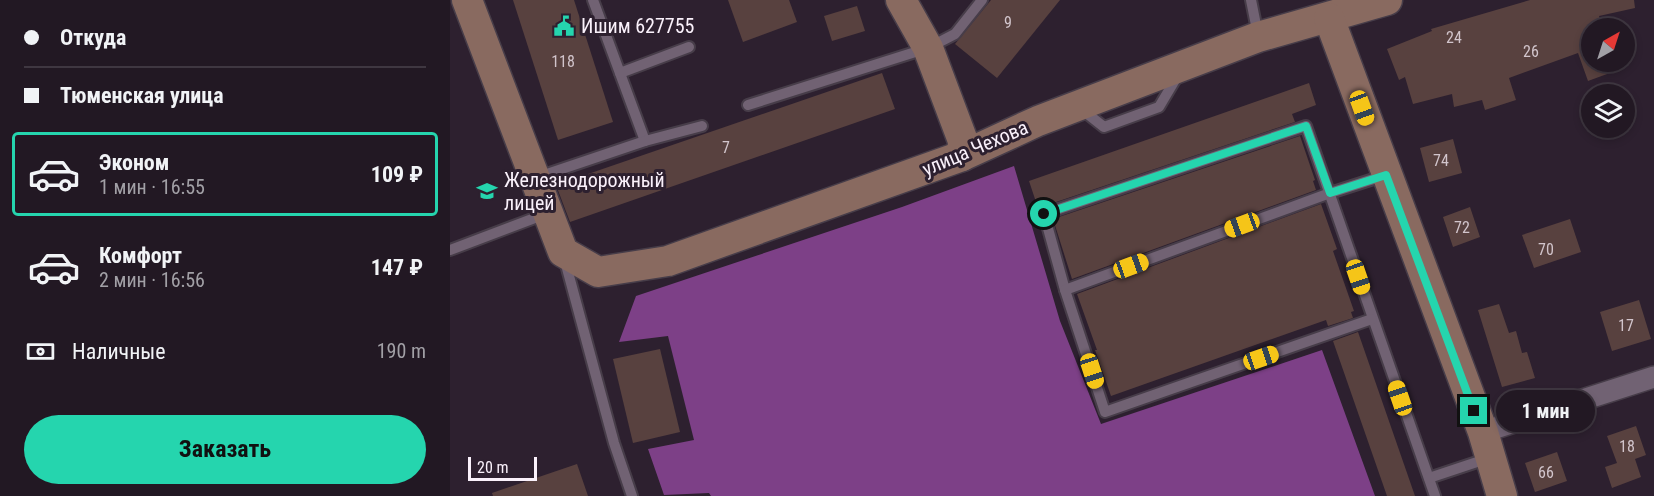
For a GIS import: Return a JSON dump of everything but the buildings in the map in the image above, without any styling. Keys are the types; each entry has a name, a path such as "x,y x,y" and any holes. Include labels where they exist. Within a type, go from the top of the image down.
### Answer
{"main road":[{"path":"467,0 563,252"},
{"path":"901,0 928,48 963,141 962,156"},
{"name":"улица Чехова","path":"563,252 598,272 668,261 962,156 1038,121 1258,37 1387,0"},
{"path":"1329,18 1486,445 1502,496"}],"street":[{"path":"1486,445 1654,377"}],"lane":[{"path":"593,0 645,141"},
{"path":"748,105 928,48 955,34 982,0"},
{"path":"1251,0 1258,37"},
{"path":"620,73 689,47"},
{"path":"535,178 645,141 702,126"},
{"path":"1372,319 1106,412 1065,290 1044,214 1306,126 1435,496"},
{"path":"1065,290 1330,193 1386,175"},
{"path":"450,250 548,213"},
{"path":"563,252 614,443 632,496"},
{"path":"1429,478 1486,445"}],"shaded area":[{"path":"1014,166 1060,321 1101,424 1322,350 1375,496 711,496 709,493 664,495 648,449 694,440 668,336 619,342 636,296 902,207"}],"place":[{"name":"Ишим 627755","path":"564,26"},
{"name":"Железнодорожный лицей","path":"487,191"}],"route":[{"path":"1044,214 1306,126 1330,193 1386,175 1474,411"}]}
